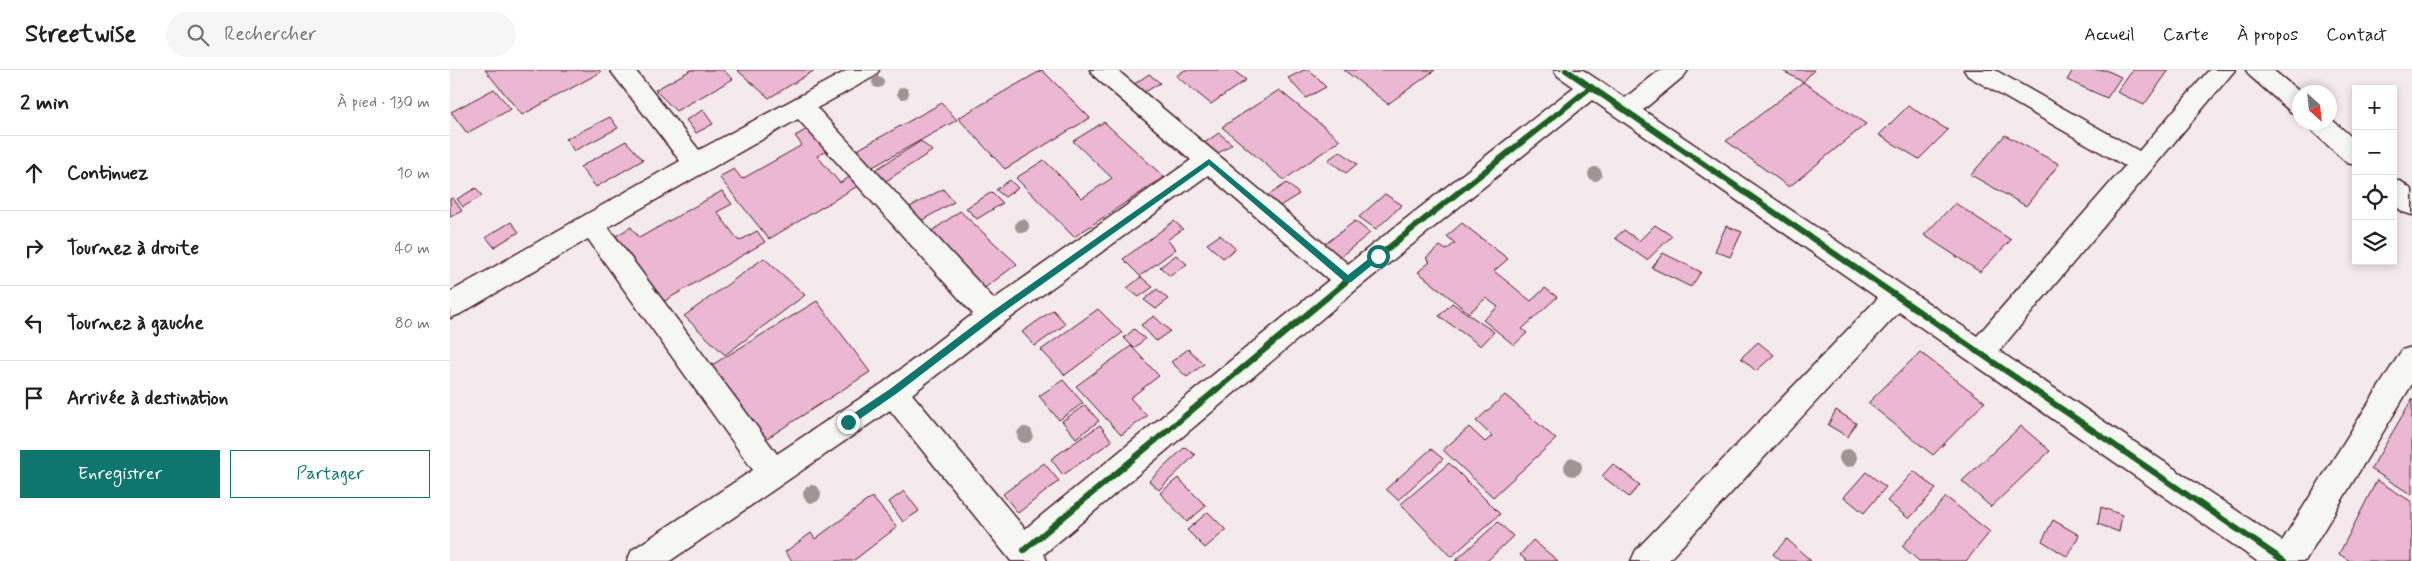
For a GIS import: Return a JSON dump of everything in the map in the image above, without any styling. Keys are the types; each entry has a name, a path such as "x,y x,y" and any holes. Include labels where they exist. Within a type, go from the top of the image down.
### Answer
{"street":[{"path":"622,70 696,164"},
{"path":"450,306 696,164 867,70"},
{"path":"1102,70 1348,280"},
{"path":"1566,70 2285,561 2412,359"},
{"path":"1626,111 1676,70"},
{"path":"1976,70 2142,164"},
{"path":"1980,353 2223,70"},
{"path":"2258,70 2292,99"},
{"path":"893,392 1027,556 1348,280 1591,87"},
{"path":"801,106 992,316"},
{"path":"2327,130 2352,152"},
{"path":"644,561 893,392 992,316 1209,161"},
{"path":"2397,192 2412,205"},
{"path":"590,224 773,473"},
{"path":"1647,561 1897,296"}],"building":[{"path":"485,70 599,70 601,72 522,115"},
{"path":"691,70 723,70 733,79 676,111 655,90"},
{"path":"737,70 815,70 769,98"},
{"path":"1042,70 1090,118 1005,169 958,118"},
{"path":"1185,70 1233,70 1246,80 1211,104 1176,76"},
{"path":"1304,70 1309,70 1326,87 1306,98 1288,78"},
{"path":"1344,70 1435,70 1388,104"},
{"path":"1781,70 1814,70 1803,82"},
{"path":"2073,70 2106,70 2121,77 2107,98 2067,80"},
{"path":"2133,70 2169,70 2144,105 2117,92"},
{"path":"1149,74 1160,83 1140,95 1130,87"},
{"path":"1803,82 1866,124 1789,187 1726,141"},
{"path":"494,89 511,109 467,133 451,112"},
{"path":"1279,90 1340,140 1284,180 1222,127"},
{"path":"942,103 957,120 871,168 857,150"},
{"path":"1908,106 1948,130 1919,159 1879,135"},
{"path":"703,110 713,124 696,133 686,120"},
{"path":"610,117 618,128 574,151 566,139"},
{"path":"1104,122 1164,177 1074,237 1016,178 1044,160 1082,198 1112,178 1073,141"},
{"path":"809,128 828,150 817,156 840,183 853,175 861,184 769,239 719,177 734,169 742,179 802,145 795,136"},
{"path":"1219,133 1232,144 1214,156 1201,145"},
{"path":"2005,135 2059,164 2026,206 1971,175"},
{"path":"626,141 643,160 596,187 580,167"},
{"path":"921,141 932,151 883,183 872,172"},
{"path":"1340,151 1357,164 1346,173 1328,160"},
{"path":"1010,180 1018,188 1005,197 996,190"},
{"path":"1287,183 1299,194 1275,209 1264,198"},
{"path":"476,188 482,196 463,207 457,199"},
{"path":"943,189 954,202 917,223 906,209"},
{"path":"722,191 732,204 717,212 739,241 757,231 765,242 656,306 611,239 631,227 639,238"},
{"path":"992,192 1003,203 977,219 966,208"},
{"path":"1385,194 1402,205 1376,229 1359,217"},
{"path":"453,198 462,211 450,217 450,199"},
{"path":"1955,203 2011,240 1980,272 1924,235"},
{"path":"960,211 1017,264 982,290 925,236"},
{"path":"1174,221 1183,229 1167,240 1176,249 1140,276 1123,259"},
{"path":"1355,221 1370,233 1335,261 1320,248"},
{"path":"511,222 519,232 494,247 486,237"},
{"path":"1462,223 1508,259 1494,271 1531,301 1545,288 1557,297 1522,329 1527,333 1514,345 1483,320 1498,307 1486,298 1469,313 1418,272 1430,262 1426,258 1440,246 1446,250 1455,243 1447,236"},
{"path":"1655,225 1672,236 1647,260 1615,238 1624,230 1639,241"},
{"path":"1726,226 1742,232 1730,257 1715,251"},
{"path":"1220,235 1236,249 1223,258 1207,244"},
{"path":"1663,253 1701,272 1691,287 1652,268"},
{"path":"1176,255 1187,264 1170,276 1160,267"},
{"path":"764,258 805,295 725,355 684,316"},
{"path":"1141,277 1153,287 1139,297 1127,288"},
{"path":"1157,289 1168,299 1156,309 1144,300"},
{"path":"817,301 870,372 758,444 707,368"},
{"path":"1452,303 1494,332 1481,346 1439,316"},
{"path":"1098,309 1122,333 1065,375 1041,350"},
{"path":"1053,310 1066,324 1035,346 1022,332"},
{"path":"1154,316 1170,331 1156,341 1141,325"},
{"path":"1134,329 1145,339 1134,348 1124,338"},
{"path":"1758,342 1774,355 1756,371 1741,358"},
{"path":"1131,346 1159,376 1130,398 1147,416 1121,435 1076,386"},
{"path":"1188,349 1204,364 1187,377 1171,362"},
{"path":"1920,352 1985,402 1933,455 1868,403"},
{"path":"1063,380 1083,403 1059,420 1039,396"},
{"path":"1505,395 1556,439 1493,497 1443,450 1469,427 1485,442 1492,436 1476,421"},
{"path":"2412,399 2412,495 2371,469"},
{"path":"1085,405 1099,421 1076,438 1062,421"},
{"path":"1836,410 1856,423 1848,437 1828,425"},
{"path":"1100,425 1112,441 1063,475 1051,459"},
{"path":"2021,426 2050,451 1991,507 1962,481"},
{"path":"1185,447 1195,455 1159,490 1149,481"},
{"path":"1431,449 1443,459 1398,500 1386,489"},
{"path":"1044,463 1059,481 1018,513 1003,494"},
{"path":"1449,463 1500,514 1451,557 1401,504"},
{"path":"1613,464 1640,485 1629,497 1602,476"},
{"path":"1914,471 1936,489 1909,519 1887,501"},
{"path":"1866,472 1886,487 1864,513 1844,497"},
{"path":"1178,478 1206,506 1187,522 1160,493"},
{"path":"2377,480 2412,502 2412,561 2350,561 2339,554"},
{"path":"904,491 919,511 903,522 889,502"},
{"path":"872,497 897,527 853,561 792,561 785,552 811,533 815,539"},
{"path":"1946,497 1990,532 1966,561 1919,561 1902,546"},
{"path":"2101,507 2122,515 2119,532 2098,524"},
{"path":"1208,512 1226,530 1205,548 1187,530"},
{"path":"2053,520 2079,535 2068,557 2042,541"},
{"path":"1498,522 1513,536 1487,561 1455,561"},
{"path":"1787,539 1811,561 1781,561 1773,554"},
{"path":"1533,540 1558,561 1527,561 1520,555"}],"cycle path":[{"path":"1566,70 2284,561"},
{"path":"1024,550 1348,280 1591,87"}],"route":[{"path":"848,422 893,392 992,316 1209,161 1348,280 1378,256"}]}
